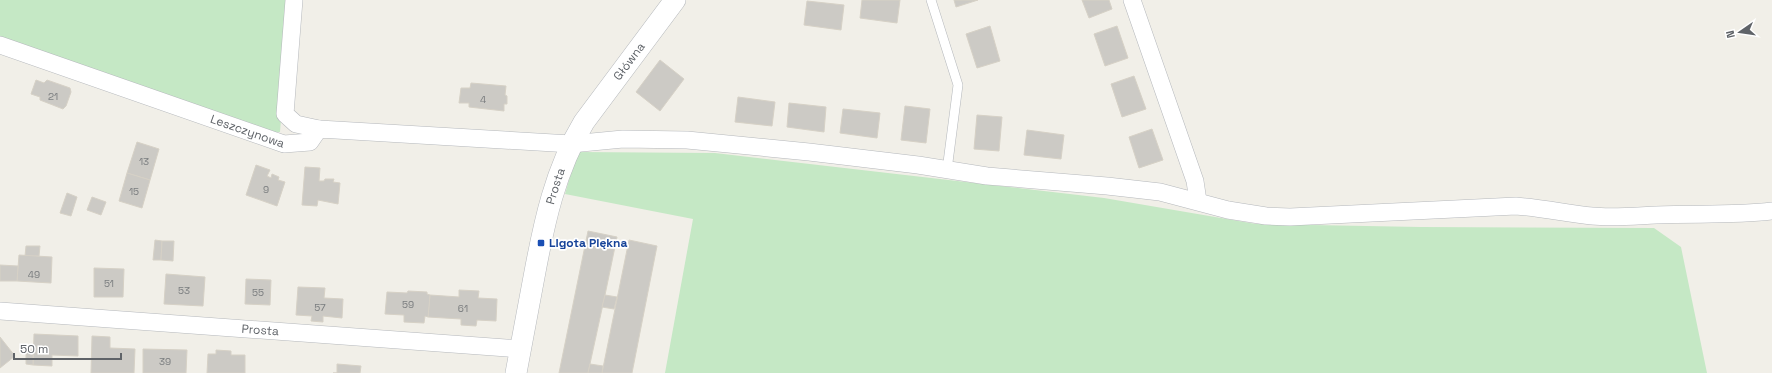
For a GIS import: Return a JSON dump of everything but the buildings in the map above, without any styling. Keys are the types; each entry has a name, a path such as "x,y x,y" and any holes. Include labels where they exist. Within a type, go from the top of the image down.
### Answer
{"street":[{"path":"294,0 285,114 296,124 319,129 571,144 623,139 675,139 809,152 995,177 1160,192 1247,213 1290,217 1516,206 1541,208 1592,216 1614,217 1656,215 1734,215 1772,211"},
{"name":"Główna","path":"584,122 675,0"},
{"path":"1132,0 1195,182 1198,201"},
{"name":"Leszczynowa","path":"0,45 284,144 310,142 319,129"},
{"name":"Prosta","path":"516,373 552,194 571,144 584,122"},
{"name":"Prosta","path":"0,311 520,348"}],"lane":[{"path":"931,0 958,85 947,170"}],"green space":[{"path":"0,0 290,0 280,132 260,132 0,41"},
{"path":"577,152 715,153 1104,198 1256,224 1421,227 1654,228 1681,247 1707,373 665,373 693,219 565,194"}],"place":[{"name":"Ligota Piękna","path":"541,243"}]}
